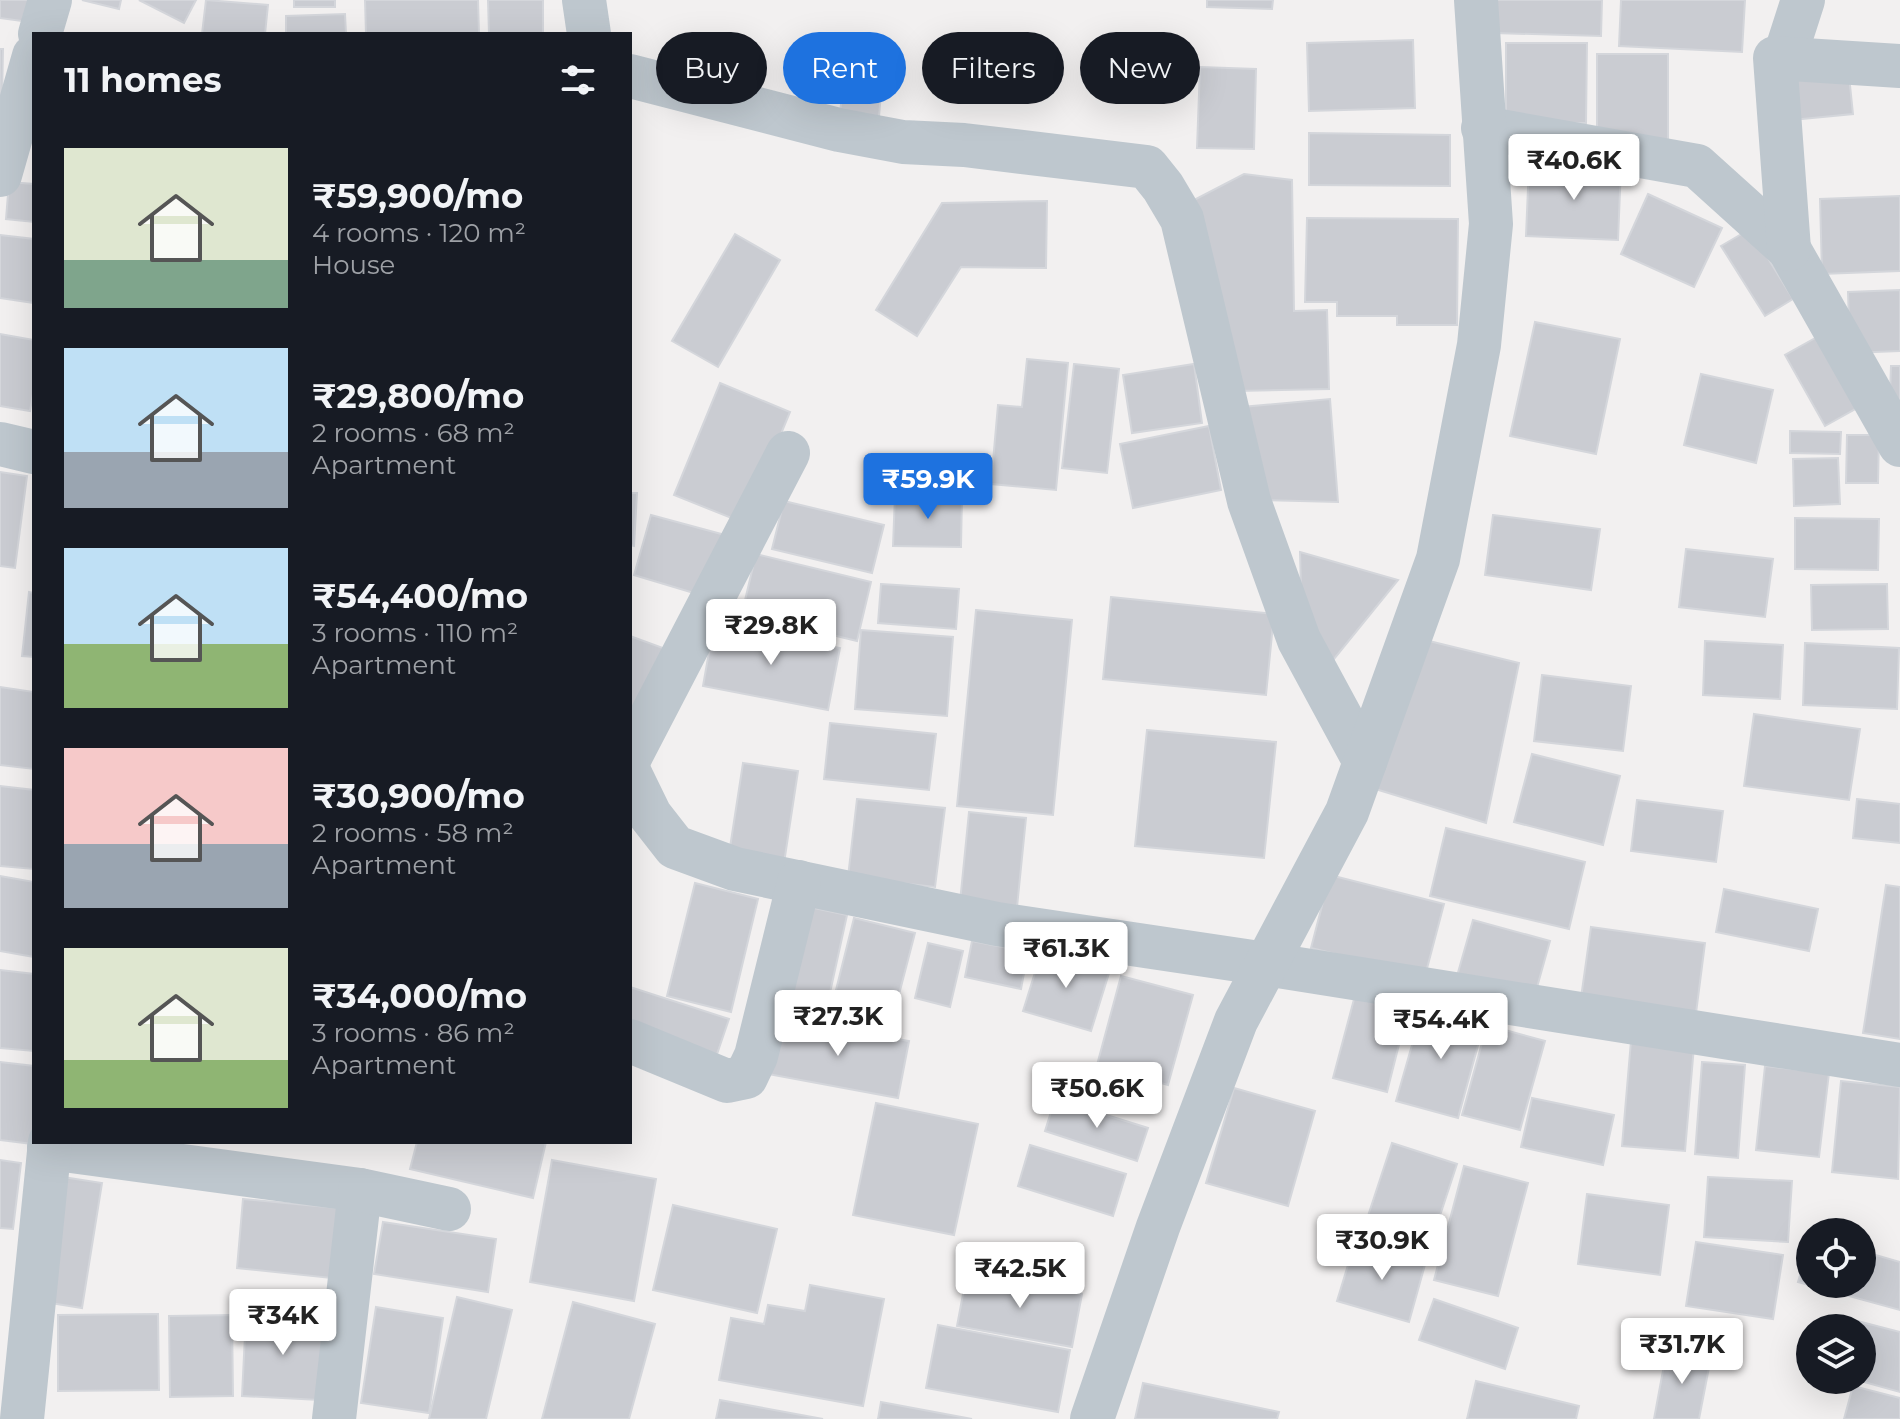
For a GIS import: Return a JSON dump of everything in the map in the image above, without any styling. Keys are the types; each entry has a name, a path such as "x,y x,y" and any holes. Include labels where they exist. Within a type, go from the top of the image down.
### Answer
{"street":[{"path":"41,32 50,0"},
{"path":"584,0 589,32"},
{"path":"1092,1419 1158,1227 1230,1035 1347,812 1438,559 1479,345 1491,224 1476,0"},
{"path":"1784,59 1803,0"},
{"path":"1789,249 1775,58 1900,66"},
{"path":"0,175 32,63"},
{"path":"632,77 839,130 903,142 964,145 1147,167 1182,219 1249,501 1299,640 1365,762"},
{"path":"1483,128 1697,166 1789,249 1900,445"},
{"path":"0,444 32,452"},
{"path":"632,753 788,453"},
{"path":"632,778 650,815 675,847 735,869 997,924 1900,1065"},
{"path":"632,1042 727,1081 746,1077 756,1056 799,882"},
{"path":"22,1419 50,1145 360,1190 449,1209"},
{"path":"334,1419 360,1190"}],"building":[{"path":"0,0 40,0 36,23 0,18"},
{"path":"82,0 121,0 119,9"},
{"path":"139,0 196,0 184,23"},
{"path":"206,0 268,5 265,32 202,32"},
{"path":"294,0 335,0 335,7 294,7"},
{"path":"365,0 478,0 479,32 366,32"},
{"path":"488,0 543,0 543,32 489,32"},
{"path":"1207,0 1273,0 1272,9 1207,7"},
{"path":"1495,0 1602,0 1601,36 1494,33"},
{"path":"1621,0 1745,0 1742,52 1619,46"},
{"path":"345,14 346,32 286,32 286,16"},
{"path":"1413,40 1415,108 1309,111 1307,43"},
{"path":"1506,43 1587,43 1586,123 1506,123"},
{"path":"0,49 3,49 2,97 0,97"},
{"path":"1597,54 1668,54 1668,142 1597,142"},
{"path":"1848,66 1853,114 1782,121 1777,72"},
{"path":"1200,67 1256,69 1254,149 1197,148"},
{"path":"841,104 880,104 879,117 840,113"},
{"path":"1309,133 1450,135 1450,186 1309,185"},
{"path":"1529,164 1621,167 1618,240 1526,236"},
{"path":"1244,174 1292,180 1294,311 1327,310 1329,389 1236,391 1192,201"},
{"path":"9,182 32,184 32,222 6,219"},
{"path":"1648,194 1722,228 1694,287 1621,254"},
{"path":"1900,196 1900,271 1822,274 1820,199"},
{"path":"1047,201 1046,268 961,267 917,336 876,310 942,203"},
{"path":"1307,218 1458,219 1457,325 1397,325 1397,316 1337,316 1337,302 1305,302"},
{"path":"1750,229 1793,299 1765,316 1721,246"},
{"path":"735,234 780,260 718,367 672,341"},
{"path":"0,235 32,239 32,303 0,298"},
{"path":"1900,290 1900,351 1850,353 1848,292"},
{"path":"1535,322 1620,339 1596,454 1510,436"},
{"path":"0,334 32,340 30,411 0,406"},
{"path":"1817,337 1857,408 1825,426 1785,355"},
{"path":"1027,359 1068,363 1056,490 991,484 998,405 1022,407"},
{"path":"1074,364 1119,369 1107,473 1062,468"},
{"path":"1194,364 1202,423 1132,433 1123,375"},
{"path":"1891,366 1900,366 1900,422 1889,421"},
{"path":"1701,374 1773,390 1756,463 1684,445"},
{"path":"720,383 790,412 744,523 674,495"},
{"path":"1330,399 1338,502 1265,500 1242,407"},
{"path":"1209,426 1221,490 1133,508 1120,444"},
{"path":"1790,431 1841,432 1840,454 1790,453"},
{"path":"1847,435 1879,435 1878,483 1846,483"},
{"path":"1838,458 1840,504 1794,506 1793,459"},
{"path":"0,472 27,476 15,568 0,566"},
{"path":"632,493 637,493 634,546"},
{"path":"895,495 962,496 961,547 893,546"},
{"path":"784,501 884,525 872,573 772,549"},
{"path":"651,515 725,535 707,597 634,575"},
{"path":"1493,515 1600,529 1591,590 1485,575"},
{"path":"1795,518 1879,519 1878,570 1795,569"},
{"path":"1686,549 1773,559 1765,617 1679,607"},
{"path":"1300,552 1398,580 1321,675 1302,623"},
{"path":"756,554 871,582 857,641 742,613"},
{"path":"881,584 959,589 956,629 878,623"},
{"path":"1887,584 1888,629 1812,630 1811,585"},
{"path":"29,592 32,593 32,657 22,656"},
{"path":"1111,597 1274,614 1266,695 1103,679"},
{"path":"976,610 1072,620 1053,815 957,806"},
{"path":"714,624 840,648 828,710 703,686"},
{"path":"861,630 953,637 947,716 855,709"},
{"path":"632,637 663,648 632,738"},
{"path":"1425,640 1519,663 1486,823 1369,787"},
{"path":"1705,641 1783,645 1780,699 1703,695"},
{"path":"1805,643 1899,648 1897,709 1803,705"},
{"path":"1542,675 1631,686 1623,751 1534,741"},
{"path":"0,687 32,692 32,769 0,765"},
{"path":"1754,714 1860,729 1849,800 1744,786"},
{"path":"830,723 936,734 929,790 824,779"},
{"path":"1147,730 1276,742 1264,858 1135,846"},
{"path":"1532,754 1620,776 1603,845 1514,822"},
{"path":"743,763 798,771 784,863 729,854"},
{"path":"0,786 32,790 32,869 0,866"},
{"path":"857,799 945,808 935,887 848,877"},
{"path":"1857,799 1900,804 1900,843 1853,838"},
{"path":"1637,800 1723,811 1716,862 1631,851"},
{"path":"969,812 1026,818 1016,917 959,912"},
{"path":"1446,828 1585,862 1569,929 1430,896"},
{"path":"1330,875 1444,904 1425,976 1311,948"},
{"path":"0,876 32,882 32,957 0,951"},
{"path":"695,883 758,899 731,1012 667,996"},
{"path":"1886,885 1900,887 1900,1039 1863,1033"},
{"path":"1724,889 1818,909 1809,951 1716,932"},
{"path":"800,905 847,915 826,1011 780,1002"},
{"path":"854,918 915,933 890,1029 830,1014"},
{"path":"1473,920 1550,941 1534,998 1457,976"},
{"path":"1591,927 1705,943 1695,1021 1580,1005"},
{"path":"972,941 1028,952 1021,989 965,977"},
{"path":"928,943 963,951 950,1007 915,998"},
{"path":"1042,950 1110,970 1091,1031 1023,1011"},
{"path":"0,970 32,974 32,1051 0,1048"},
{"path":"1121,976 1193,995 1168,1085 1097,1065"},
{"path":"632,988 729,1019 715,1060 632,1034"},
{"path":"1357,988 1410,1001 1387,1092 1333,1078"},
{"path":"1424,1003 1485,1020 1458,1118 1396,1101"},
{"path":"779,1017 909,1041 898,1098 768,1074"},
{"path":"1487,1025 1545,1041 1520,1130 1462,1115"},
{"path":"1631,1041 1694,1046 1685,1151 1622,1146"},
{"path":"0,1062 32,1066 32,1144 0,1140"},
{"path":"1702,1062 1745,1065 1738,1158 1695,1154"},
{"path":"1765,1066 1829,1073 1819,1157 1756,1150"},
{"path":"1841,1081 1900,1087 1898,1179 1832,1172"},
{"path":"1234,1088 1315,1111 1288,1206 1206,1183"},
{"path":"1532,1098 1614,1115 1603,1165 1521,1147"},
{"path":"1055,1099 1148,1128 1137,1161 1045,1131"},
{"path":"876,1103 978,1124 954,1235 853,1215"},
{"path":"1392,1143 1457,1164 1428,1252 1363,1231"},
{"path":"416,1144 546,1144 533,1198 410,1169"},
{"path":"1030,1145 1126,1174 1113,1216 1018,1186"},
{"path":"0,1160 21,1163 13,1229 0,1228"},
{"path":"552,1160 656,1179 634,1301 530,1282"},
{"path":"1464,1166 1528,1183 1498,1296 1434,1280"},
{"path":"63,1177 102,1183 82,1308 44,1302"},
{"path":"1708,1177 1792,1181 1788,1242 1704,1237"},
{"path":"1587,1194 1669,1205 1660,1275 1578,1264"},
{"path":"243,1199 338,1208 331,1278 237,1268"},
{"path":"673,1205 777,1229 757,1313 653,1290"},
{"path":"383,1222 496,1239 488,1292 374,1274"},
{"path":"1355,1242 1426,1261 1409,1322 1337,1301"},
{"path":"1696,1242 1783,1255 1773,1319 1686,1306"},
{"path":"1876,1255 1900,1262 1900,1310 1856,1298 1876,1298"},
{"path":"967,1273 1082,1294 1072,1347 957,1326"},
{"path":"810,1285 884,1299 863,1406 719,1380 731,1318 764,1324 768,1305 805,1311"},
{"path":"457,1297 512,1310 486,1419 429,1419"},
{"path":"1434,1299 1518,1328 1505,1369 1419,1340"},
{"path":"573,1302 655,1324 629,1419 542,1419"},
{"path":"376,1307 443,1318 429,1413 361,1403"},
{"path":"158,1314 159,1390 58,1391 58,1315"},
{"path":"232,1315 233,1396 170,1397 169,1316"},
{"path":"246,1315 323,1318 319,1400 242,1396"},
{"path":"938,1325 1070,1350 1058,1412 926,1388"},
{"path":"1876,1326 1900,1332 1900,1392 1876,1385"},
{"path":"1667,1349 1711,1357 1699,1419 1654,1419"},
{"path":"1476,1381 1579,1406 1576,1419 1467,1419"},
{"path":"1143,1383 1279,1412 1277,1419 1135,1419"},
{"path":"1876,1392 1900,1398 1900,1419 1844,1419 1851,1394"},
{"path":"720,1400 823,1419 716,1419"},
{"path":"881,1402 972,1419 878,1419"}]}
